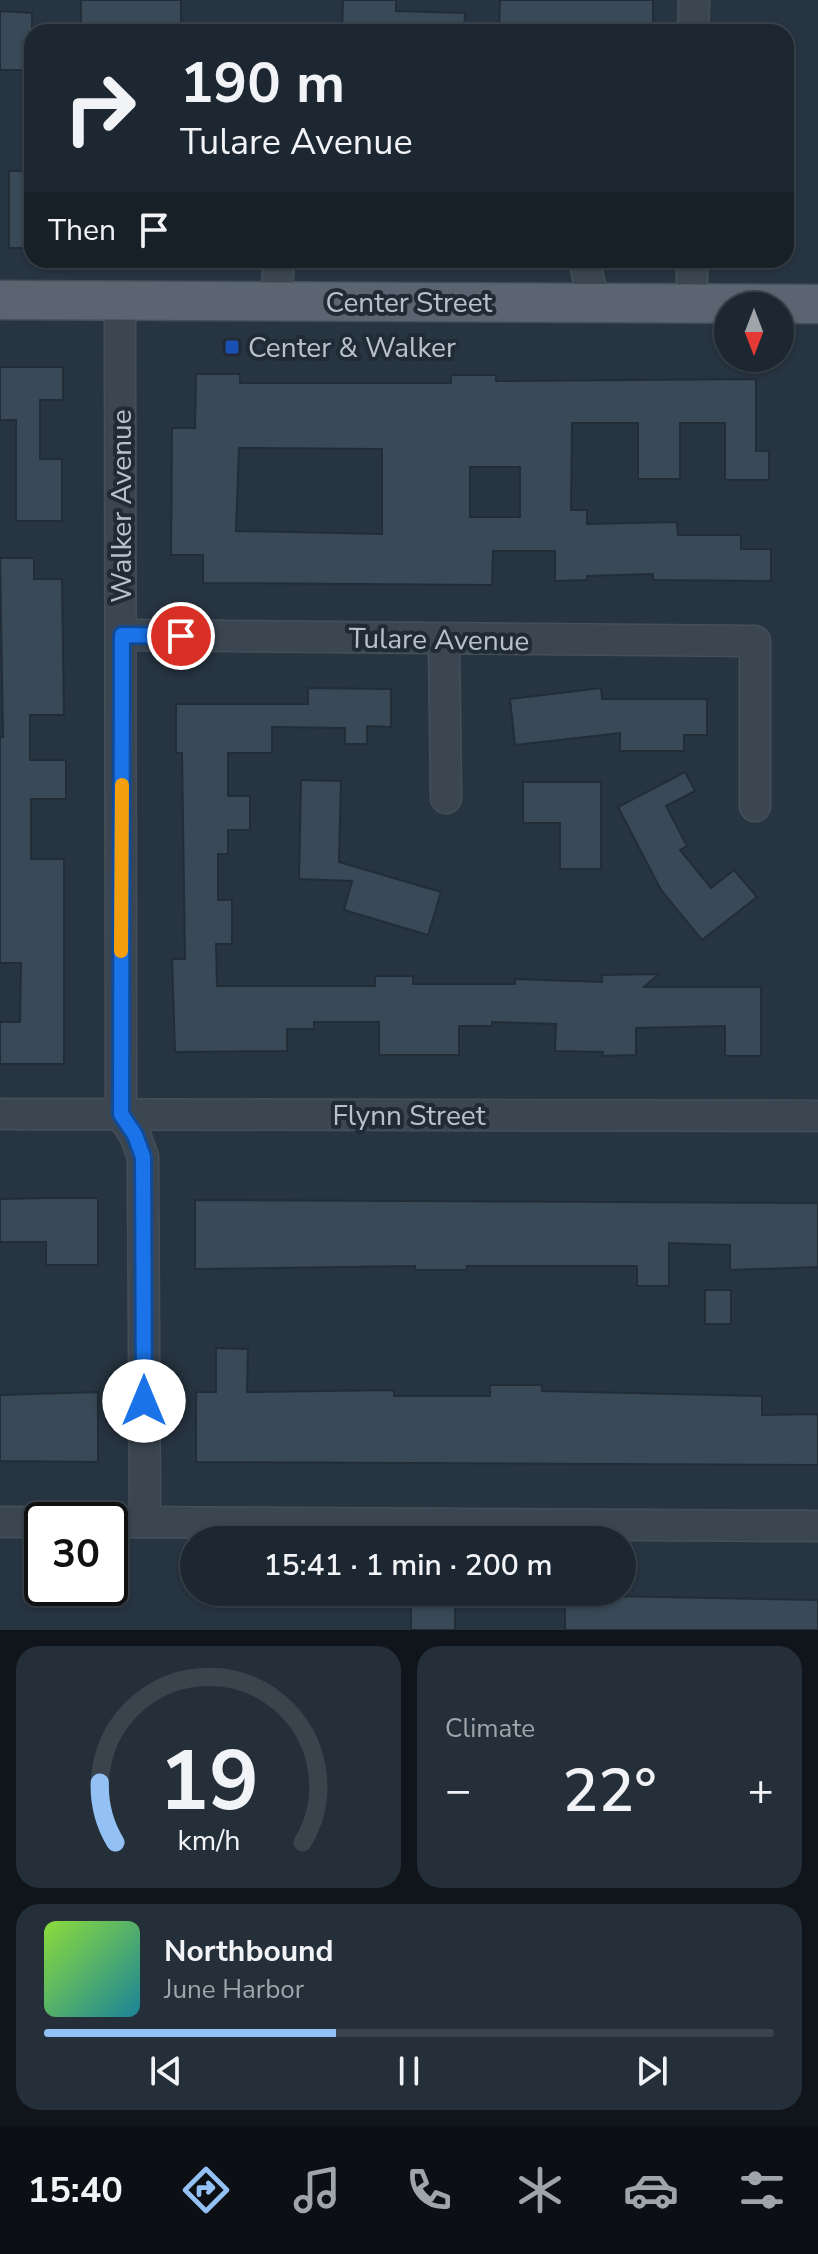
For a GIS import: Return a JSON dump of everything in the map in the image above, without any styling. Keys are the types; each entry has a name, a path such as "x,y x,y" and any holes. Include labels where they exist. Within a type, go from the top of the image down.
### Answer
{"main road":[{"name":"Center Street","path":"0,300 818,304"}],"street":[{"path":"693,24 694,0"},
{"path":"276,301 278,268"},
{"path":"586,268 594,303"},
{"path":"692,268 692,303"},
{"name":"Walker Avenue","path":"120,300 121,1114 135,1135 143,1157 145,1522"},
{"name":"Tulare Avenue","path":"122,635 755,641 755,806"},
{"path":"444,640 446,798"},
{"name":"Flynn Street","path":"0,1114 818,1116"},
{"path":"0,1522 24,1522"},
{"path":"128,1522 818,1526"}],"building":[{"path":"81,0 181,0 181,24 81,24"},
{"path":"343,0 396,0 396,11 465,13 464,24 342,24"},
{"path":"500,0 653,0 653,24 499,24"},
{"path":"0,11 32,13 32,24 24,24 24,70 0,70"},
{"path":"9,171 24,171 24,248 9,248"},
{"path":"0,367 63,367 63,400 40,400 40,459 62,459 62,521 16,521 16,420 0,420"},
{"path":"196,374 240,374 240,383 451,383 451,375 496,375 496,381 756,379 756,451 769,451 769,480 725,480 725,423 680,423 680,479 638,479 638,423 572,423 571,510 587,510 587,524 677,522 678,535 741,535 741,549 771,549 771,581 653,580 653,574 587,576 587,580 555,581 555,551 493,551 492,585 203,583 203,555 171,555 172,428 195,428","holes":["239,448 382,449 382,534 236,531","470,467 520,467 520,517 470,517"]},
{"path":"0,558 34,558 34,579 62,579 64,715 30,715 30,760 66,760 66,799 31,799 31,859 64,859 64,1064 0,1064 0,1022 20,1022 21,963 0,963 0,737 3,737"},
{"path":"308,688 391,689 391,727 367,726 367,744 345,744 345,728 272,727 272,753 228,753 228,796 250,796 250,830 228,830 228,854 218,854 218,900 232,900 232,944 216,944 217,986 375,986 375,976 413,976 413,984 515,984 515,979 602,982 602,975 659,974 644,987 761,987 761,1056 725,1056 725,1026 636,1028 636,1055 603,1056 603,1052 555,1051 556,1024 492,1022 492,1026 459,1026 459,1055 379,1055 379,1022 314,1022 314,1029 287,1029 287,1051 175,1052 172,959 185,959 182,753 176,753 176,704 308,704"},
{"path":"601,688 602,699 707,699 707,735 684,735 684,751 620,751 620,733 515,745 510,699"},
{"path":"685,772 695,791 666,806 687,846 680,850 711,888 734,870 757,897 702,940 661,890 618,807"},
{"path":"301,780 341,781 339,862 441,892 428,935 344,910 352,881 299,879"},
{"path":"523,782 601,782 601,869 560,869 560,823 523,823"},
{"path":"98,1198 98,1265 46,1265 46,1242 0,1242 0,1199"},
{"path":"195,1200 818,1203 818,1267 730,1270 730,1245 669,1243 669,1286 637,1286 637,1266 467,1266 467,1270 415,1270 415,1266 195,1269"},
{"path":"705,1290 731,1290 731,1324 705,1324"},
{"path":"216,1348 248,1349 247,1392 394,1390 394,1396 490,1396 490,1385 542,1385 542,1391 762,1396 762,1415 818,1414 818,1465 196,1462 196,1392 216,1392"},
{"path":"98,1392 98,1462 0,1461 0,1395"},
{"path":"636,1597 818,1600 818,1630 565,1630 565,1606 636,1606"},
{"path":"411,1606 455,1606 455,1630 411,1630"}],"slow traffic":[{"path":"121,951 122,785"}],"place":[{"name":"Center & Walker","path":"232,347"}],"route":[{"path":"144,1401 143,1157 135,1135 121,1114 122,635 181,636"}]}
